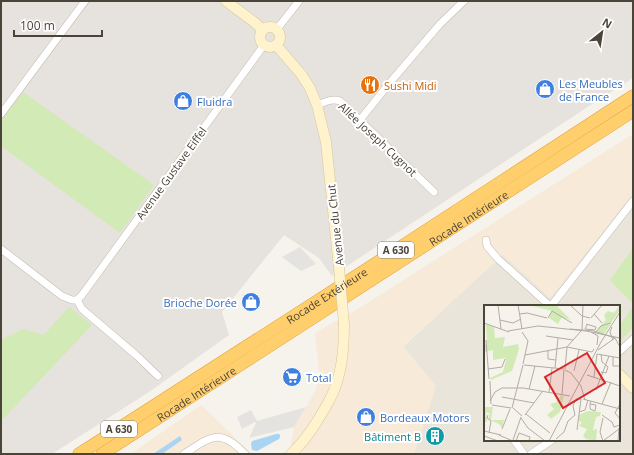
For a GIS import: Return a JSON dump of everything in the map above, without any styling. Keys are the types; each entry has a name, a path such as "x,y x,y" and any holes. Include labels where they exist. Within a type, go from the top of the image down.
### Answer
{"highway":[{"name":"Rocade Extérieure","path":"79,454 633,96"},
{"name":"Rocade Intérieure","path":"102,454 633,111"}],"street":[{"path":"1,114 85,1"},
{"path":"226,1 262,29"},
{"path":"277,29 299,1"},
{"path":"360,120 440,24 464,1"},
{"path":"271,26 277,29 280,35 279,42 270,47 264,45 259,38 259,34 262,29 271,26"},
{"name":"Avenue Gustave Eiffel","path":"77,300 264,45"},
{"name":"Avenue du Chut","path":"276,45 301,74 310,88 317,105 326,142 344,324 343,352 339,375 331,398 308,436 291,454"},
{"name":"Allée Joseph Cugnot","path":"317,105 332,100 340,101 434,192"},
{"path":"551,305 633,202"},
{"path":"486,240 487,246 498,259 549,305"},
{"path":"1,249 62,296 72,300 77,300 82,309 136,355 158,376"},
{"path":"620,351 633,339"},
{"path":"620,375 633,388"},
{"name":"Avenue du Chut","path":"301,454 308,436"},
{"path":"184,454 205,440 216,437 225,438 245,454"},
{"path":"515,441 524,454"},
{"path":"531,454 550,441"}],"shaded area":[{"path":"1,1 633,1 633,78 332,276 319,258 284,235 222,312 229,335 149,392 52,454 1,454"},
{"path":"633,134 633,193 550,298 503,255 403,346 436,386 414,454 277,454 290,450 294,427 316,390 319,369 315,333 361,307"},
{"path":"633,193 633,454 411,454 403,347 503,254 550,298"},
{"path":"300,247 316,264 301,271 282,257"},
{"path":"201,405 252,454 131,454"},
{"path":"306,407 294,427 249,438 256,423 255,422 242,429 237,417 251,410 257,421"}],"green space":[{"path":"23,92 154,185 120,233 1,146 1,121"},
{"path":"633,248 633,304 610,280"},
{"path":"633,306 633,328 620,341 620,326"},
{"path":"69,307 92,325 1,421 1,340 23,329 44,335"}],"water":[{"path":"276,434 280,435 279,439 257,451 252,450 252,441"},
{"path":"180,436 182,440 162,454 153,454"}],"place":[{"name":"Sushi Midi","path":"370,85"},
{"name":"Les Meubles de France","path":"545,89"},
{"name":"Fluidra","path":"183,101"},
{"name":"Brioche Dorée","path":"251,302"},
{"name":"Total","path":"292,377"},
{"name":"Bordeaux Motors","path":"366,417"},
{"name":"Bâtiment B","path":"435,436"}]}
